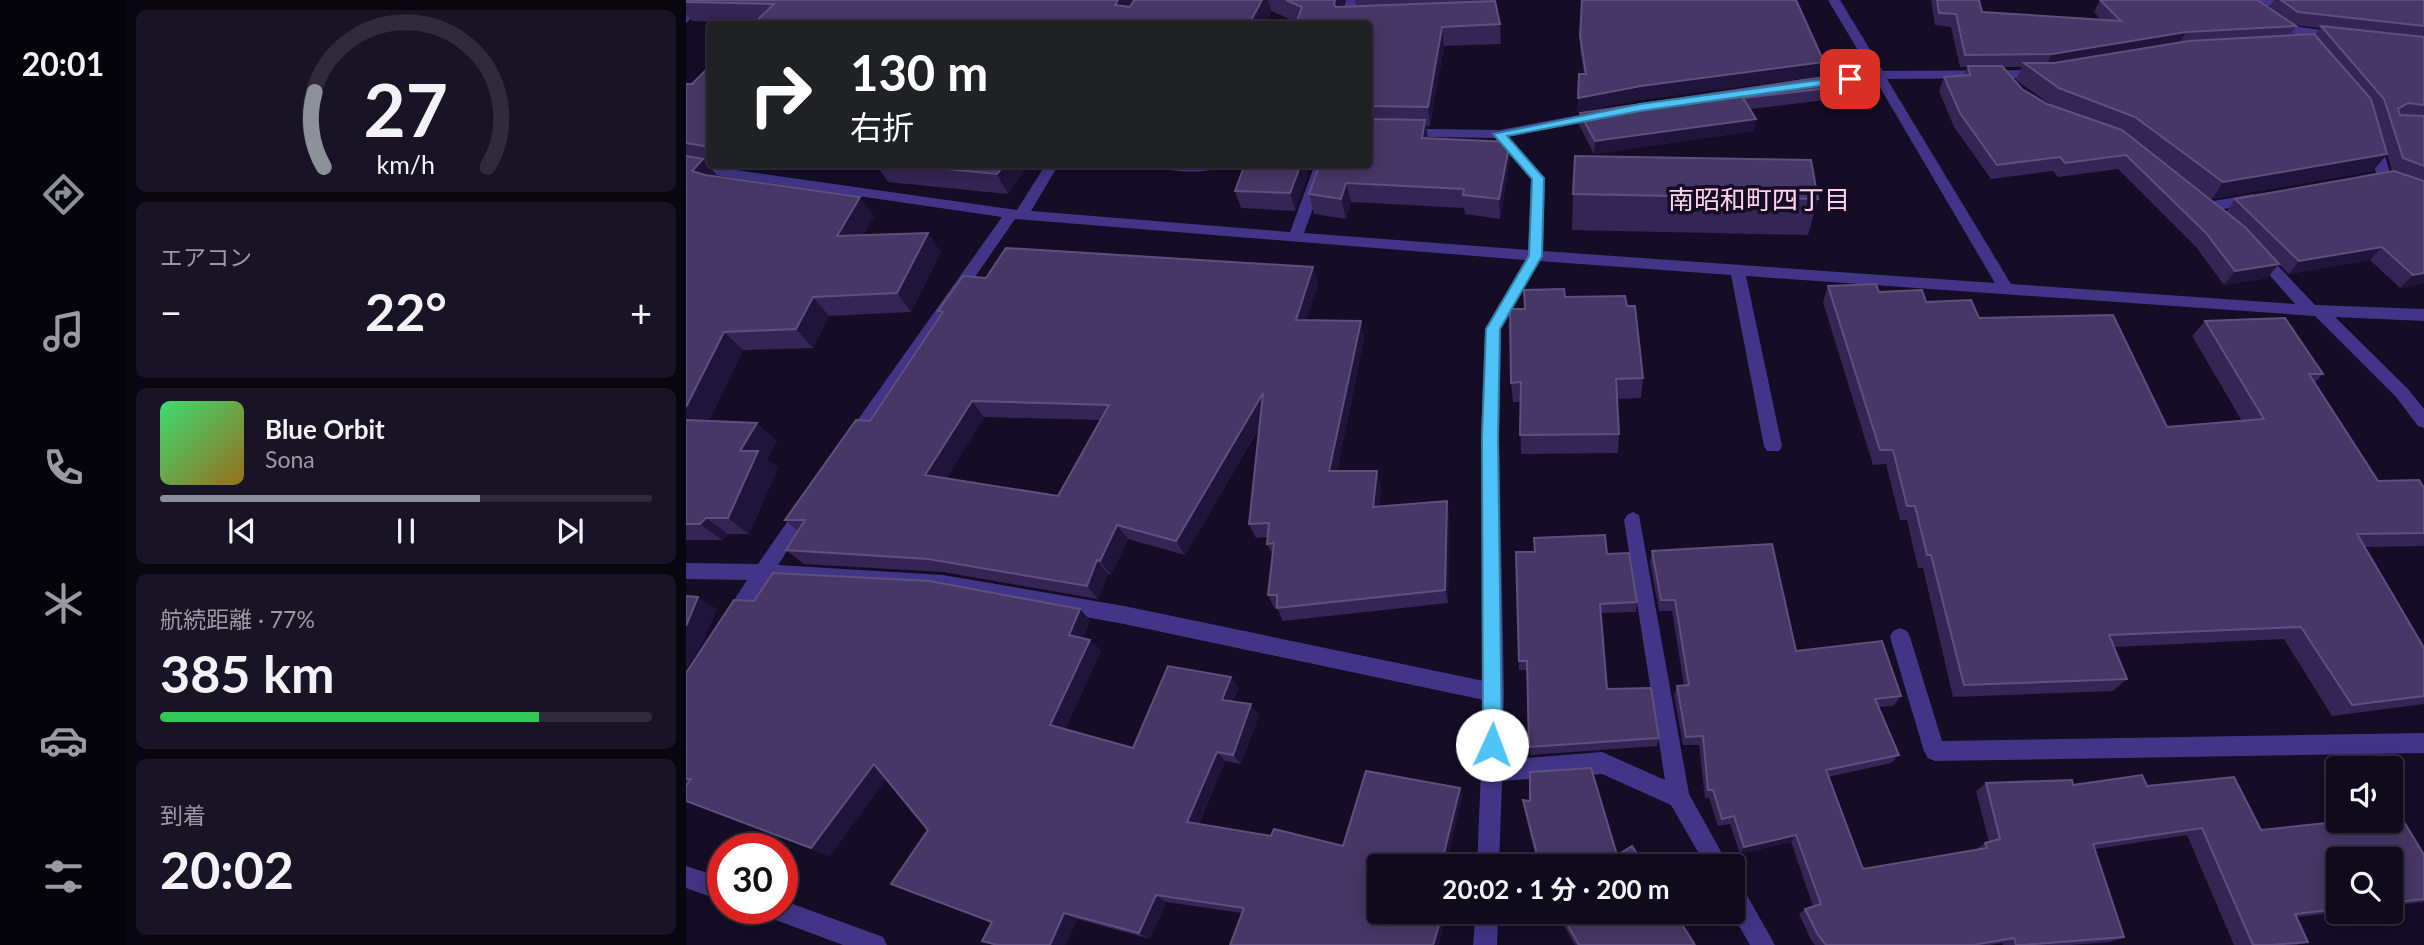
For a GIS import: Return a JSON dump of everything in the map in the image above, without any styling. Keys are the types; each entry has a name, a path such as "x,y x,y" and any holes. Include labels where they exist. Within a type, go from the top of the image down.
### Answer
{"street":[{"path":"686,19 705,0"},
{"path":"1347,21 1353,0"},
{"path":"1834,0 2006,288"},
{"path":"2245,2 2331,0"},
{"path":"2245,2 2307,44 2294,45"},
{"path":"1354,21 1360,20"},
{"path":"2276,23 2346,37"},
{"path":"1798,86 1880,75 1945,73 2002,76 2057,72"},
{"path":"2002,76 2015,90"},
{"path":"1372,132 1499,134 1615,112"},
{"path":"2344,183 2389,178 2370,126"},
{"path":"1488,854 1494,693 1490,438 1493,329 1535,256 1538,178 1499,134"},
{"path":"686,167 1016,214 1535,256 2314,311 2424,315"},
{"path":"839,460 1051,168"},
{"path":"1296,235 1321,168"},
{"path":"2233,229 2203,203 2262,197"},
{"path":"2249,244 2314,311 2402,393 2424,421"},
{"path":"1737,269 1773,446"},
{"path":"721,638 762,572 816,494"},
{"path":"1633,520 1679,797 1711,854"},
{"path":"686,571 762,572 943,583 1151,621 1494,693"},
{"path":"1900,637 1935,751 2424,743"},
{"path":"1491,771 1602,763 1679,797"},
{"path":"686,877 707,884"},
{"path":"1745,914 1763,945"},
{"path":"798,917 875,945"},
{"path":"1485,945 1486,924"}],"building":[{"path":"1118,0 1115,5 1130,7 1134,0 1262,0 1251,21 756,21 774,4 686,2"},
{"path":"1286,0 1335,0 1336,7 1495,1 1500,24 1442,27 1428,107 1372,106 1372,21 1297,21 1302,7"},
{"path":"1582,0 1796,0 1824,62 1641,86 1578,98 1579,74 1586,74 1580,36"},
{"path":"1937,0 1979,0 1982,12 2121,21 2100,0 2257,0 2296,26 2186,32 2052,54 1965,55 1956,14 1939,13"},
{"path":"2281,0 2424,0 2424,26 2298,12"},
{"path":"2321,26 2424,37 2424,105 2408,103 2398,109 2400,115 2424,116 2424,166 2403,158 2384,99"},
{"path":"2314,34 2371,99 2387,154 2223,182 2135,117 2059,88 2024,63 2054,63 2189,41"},
{"path":"1968,66 2002,66 2022,89 2047,104 2122,130 2245,227 2279,264 2235,271 2206,233 2126,155 2065,163 2060,157 1997,165 1960,113 1944,77 1970,75"},
{"path":"707,69 707,146 686,143 686,84 692,84"},
{"path":"1830,76 1837,87 1743,98 1756,119 1595,141 1580,113"},
{"path":"1372,119 1425,120 1422,138 1510,142 1499,199 1463,195 1464,189 1346,183 1341,199 1309,194 1319,168 1372,168"},
{"path":"686,156 703,159 692,171 705,175 860,197 837,236 928,233 897,293 813,297 796,329 724,332 686,407"},
{"path":"1575,156 1811,160 1818,199 1573,194"},
{"path":"936,168 1002,168 997,174"},
{"path":"1244,168 1299,168 1290,193 1235,191"},
{"path":"2394,171 2424,181 2424,273 2413,275 2382,247 2299,261 2235,199"},
{"path":"1006,248 1313,267 1296,320 1361,321 1329,471 1377,471 1373,507 1447,501 1445,590 1277,608 1277,595 1268,595 1274,543 1267,544 1269,523 1249,524 1263,393 1176,541 1117,525 1100,561 1097,560 1087,586 928,559 786,550 805,520 785,520 856,420 870,421 943,312 938,311 963,276 986,278","holes":["972,401 1109,405 1058,496 925,475"]},
{"path":"1876,284 1879,292 1922,290 1926,302 1971,300 1979,318 2113,315 2167,427 2264,419 2205,321 2285,318 2323,374 2309,374 2378,481 2419,480 2424,488 2424,533 2357,534 2424,648 2424,696 2352,705 2301,627 2109,635 2127,679 1964,685 1931,555 1927,555 1915,506 1907,506 1893,450 1880,450 1828,286"},
{"path":"1564,289 1565,297 1625,296 1627,306 1635,306 1643,378 1616,379 1619,434 1520,435 1521,382 1511,383 1510,309 1525,309 1524,290"},
{"path":"686,420 757,423 740,451 758,451 728,518 706,518 700,524 686,524"},
{"path":"1605,535 1607,554 1629,553 1637,602 1600,604 1607,689 1651,688 1659,738 1529,747 1527,661 1519,661 1516,552 1535,552 1534,538"},
{"path":"1772,544 1796,651 1882,641 1901,696 1875,699 1899,755 1826,770 1863,869 1987,848 1985,843 2000,839 1986,783 2072,780 2073,785 2142,775 2147,786 2234,777 2261,830 2326,823 2326,833 2403,833 2403,820 2424,855 2424,899 2403,901 2403,847 2326,847 2326,910 2295,914 2308,942 2253,945 2202,828 2093,844 2124,937 2022,945 2016,945 2014,938 1973,945 1826,945 1805,909 1821,904 1796,835 1744,847 1734,816 1722,819 1713,790 1708,790 1703,736 1686,737 1677,686 1689,685 1675,600 1661,600 1652,551"},
{"path":"773,573 929,581 1080,609 1069,635 1090,640 1050,725 1133,748 1168,666 1231,677 1222,700 1251,704 1233,755 1217,752 1187,822 1271,836 1274,829 1343,846 1366,771 1460,788 1444,854 1367,854 1367,924 1439,924 1433,945 1230,945 1244,908 1156,895 1139,933 1064,913 1050,945 998,945 982,941 992,922 891,884 928,830 874,764 811,848 798,843 798,833 771,833 686,801 686,786 691,779 686,779 686,673 734,600 754,601"},
{"path":"686,596 698,597 686,626"},
{"path":"1591,768 1617,854 1537,854 1523,800 1530,801 1530,772"},
{"path":"1632,846 1637,854 1619,854"},
{"path":"1567,924 1682,924 1695,945 1579,945"}],"district":[{"name":"南昭和町四丁目","path":"1759,199"}],"route":[{"path":"1492,745 1494,693 1490,438 1493,329 1535,256 1538,178 1499,134 1640,107 1850,79"}]}
